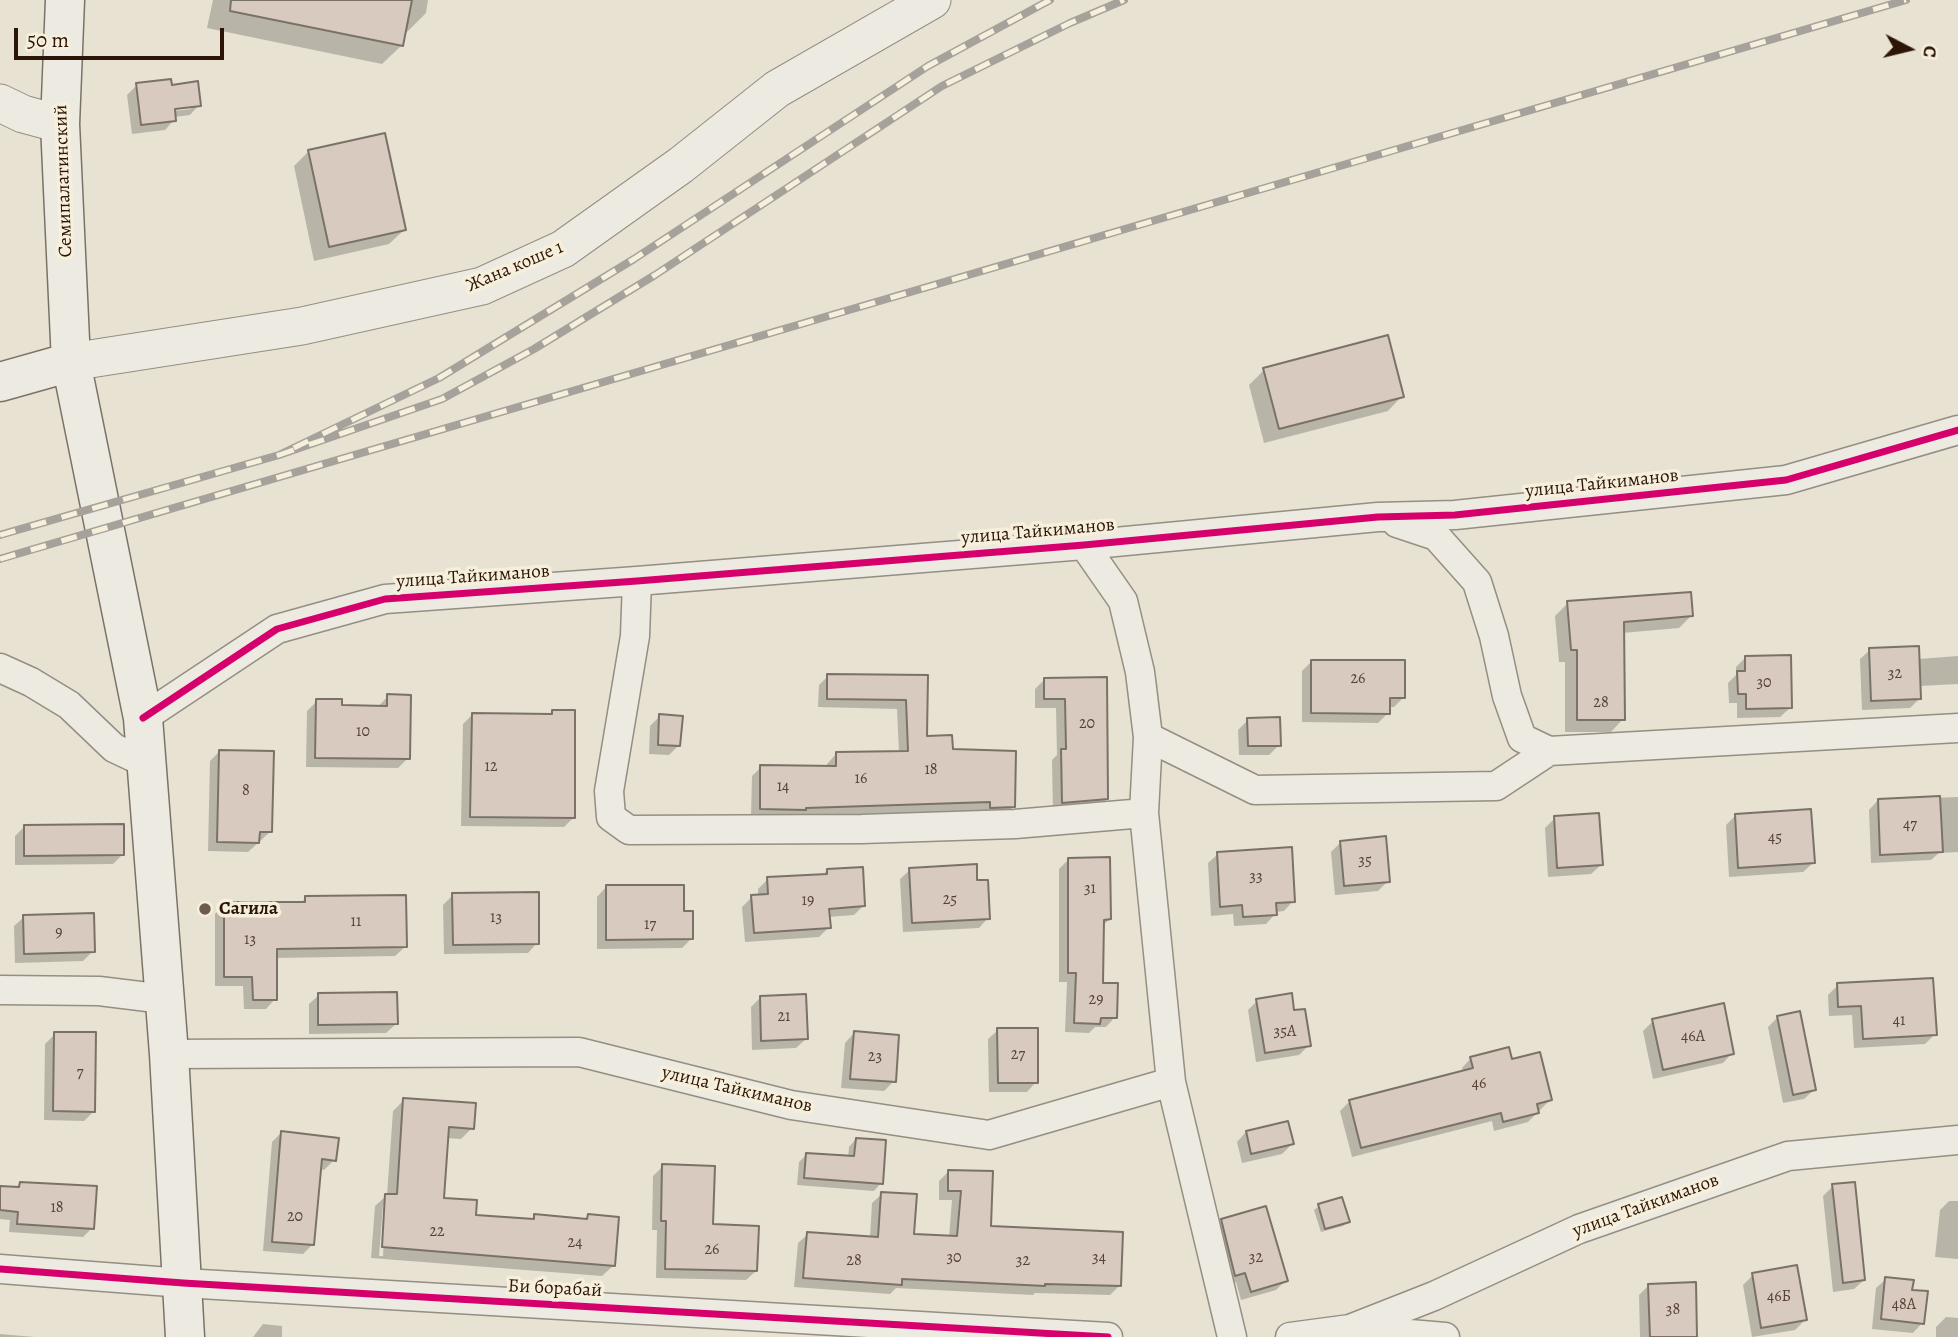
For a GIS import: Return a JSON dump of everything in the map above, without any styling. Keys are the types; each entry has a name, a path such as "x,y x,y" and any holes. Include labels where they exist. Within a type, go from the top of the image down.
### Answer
{"main road":[{"name":"Семипалатинский","path":"65,0 60,124 71,362 142,718 169,1054 185,1337"},
{"path":"0,382 71,362"}],"street":[{"name":"Жана коше 1","path":"71,362 302,326 482,286 563,249 681,165 777,89 932,0"},
{"path":"0,103 23,114 60,124"},
{"name":"улица Тайкиманов","path":"142,718 277,629 385,599 1084,545 1378,517 1455,515 1786,480 1958,430"},
{"path":"1378,517 1436,536 1477,582 1494,636 1507,696 1522,738 1549,751 1958,729"},
{"path":"1084,545 1123,601 1140,673 1148,737 1144,813 1171,1082 1232,1337"},
{"path":"637,581 635,636 609,792 611,817 629,830 862,829 1015,824 1144,813"},
{"path":"0,668 31,682 69,705 114,748 146,763"},
{"path":"1148,737 1255,790 1496,786 1549,751"},
{"path":"0,990 99,990 164,999"},
{"name":"улица Тайкиманов","path":"169,1054 579,1052 791,1105 989,1135 1171,1082"},
{"name":"улица Тайкиманов","path":"1350,1329 1434,1296 1578,1229 1788,1156 1958,1140"},
{"name":"Би борабай","path":"0,1269 183,1283 1108,1337"},
{"path":"1290,1337 1350,1329 1445,1337"}],"building":[{"path":"231,0 412,0 403,46 230,11"},
{"path":"171,79 172,85 198,81 201,106 175,109 176,121 141,125 136,83"},
{"path":"385,133 406,230 329,247 308,150"},
{"path":"1388,335 1404,397 1279,429 1263,368"},
{"path":"1691,592 1693,616 1624,622 1625,720 1577,720 1577,650 1571,650 1567,601"},
{"path":"1919,646 1921,699 1871,701 1869,648"},
{"path":"1791,655 1792,708 1746,709 1746,694 1738,694 1737,671 1745,671 1745,656"},
{"path":"1311,660 1405,660 1405,698 1390,698 1390,714 1311,713"},
{"path":"827,674 928,675 927,736 952,735 953,749 1016,751 1015,807 990,808 990,802 806,810 760,809 760,765 836,766 836,752 908,751 906,700 827,699"},
{"path":"1107,677 1108,799 1062,803 1061,749 1066,749 1065,699 1044,699 1044,678"},
{"path":"387,694 411,695 410,759 315,758 316,699 342,699 342,705 387,706"},
{"path":"552,710 575,710 575,818 470,817 472,713 552,714"},
{"path":"659,714 683,716 680,746 658,745"},
{"path":"1280,717 1281,746 1248,746 1247,718"},
{"path":"219,750 274,751 272,832 260,832 259,843 217,842"},
{"path":"1940,796 1943,852 1880,855 1878,799"},
{"path":"1811,809 1815,863 1738,868 1735,814"},
{"path":"1599,813 1603,865 1557,868 1554,816"},
{"path":"124,824 124,855 24,856 24,825"},
{"path":"1386,836 1390,882 1344,886 1340,841"},
{"path":"1292,847 1295,902 1276,903 1277,915 1243,917 1242,905 1220,907 1217,852"},
{"path":"1110,857 1111,919 1104,920 1103,983 1118,983 1117,1018 1101,1018 1100,1024 1074,1023 1076,973 1068,973 1068,858"},
{"path":"977,864 977,880 988,880 990,919 912,923 909,868"},
{"path":"863,867 865,906 829,909 831,928 754,933 751,895 768,894 767,877 827,874 827,869"},
{"path":"606,885 684,885 684,911 693,911 693,939 606,940"},
{"path":"539,892 539,944 453,945 452,893"},
{"path":"406,895 407,947 277,949 277,1000 253,1000 252,977 224,977 224,902 305,902 305,896"},
{"path":"94,913 95,952 24,954 23,915"},
{"path":"1933,978 1937,1035 1863,1039 1861,1006 1838,1007 1837,983"},
{"path":"397,992 398,1024 318,1025 318,993"},
{"path":"1292,993 1294,1010 1305,1009 1311,1046 1265,1053 1256,999"},
{"path":"806,994 808,1039 761,1041 760,996"},
{"path":"1724,1003 1734,1054 1663,1070 1652,1019"},
{"path":"1800,1011 1816,1090 1793,1095 1777,1016"},
{"path":"997,1028 1038,1028 1038,1083 998,1083"},
{"path":"854,1031 899,1035 896,1082 850,1079"},
{"path":"54,1032 96,1032 95,1112 53,1111"},
{"path":"1509,1047 1512,1059 1540,1052 1552,1100 1537,1104 1539,1113 1503,1122 1501,1113 1361,1148 1349,1100 1473,1068 1470,1057"},
{"path":"403,1098 476,1103 474,1129 449,1127 444,1198 477,1200 476,1215 534,1219 534,1214 587,1219 588,1214 619,1217 615,1266 382,1247 385,1194 397,1194"},
{"path":"1288,1121 1294,1144 1251,1154 1246,1131"},
{"path":"281,1131 339,1138 336,1161 322,1159 314,1245 272,1242"},
{"path":"856,1138 886,1140 883,1184 804,1178 806,1153 854,1156"},
{"path":"662,1164 715,1166 713,1224 759,1226 757,1271 665,1269 666,1221 661,1221"},
{"path":"948,1170 993,1171 991,1226 1123,1232 1121,1286 1045,1286 902,1279 902,1285 803,1278 807,1232 878,1237 881,1192 917,1194 914,1234 957,1236 961,1191 948,1191"},
{"path":"20,1182 97,1186 94,1229 17,1224 18,1212 0,1210 0,1186 19,1187"},
{"path":"1855,1182 1865,1280 1843,1283 1832,1184"},
{"path":"1342,1197 1350,1222 1325,1229 1318,1204"},
{"path":"1266,1206 1288,1281 1251,1292 1245,1273 1235,1276 1221,1219"},
{"path":"1797,1265 1807,1320 1761,1328 1752,1273"},
{"path":"1885,1277 1914,1280 1912,1290 1928,1291 1924,1324 1881,1319"},
{"path":"1696,1282 1697,1337 1650,1337 1648,1284"}],"railway":[{"path":"1050,0 928,66 634,259 439,378 279,455 442,399 534,349 655,275 942,86 1070,23 1124,0"},
{"path":"0,559 1906,0"},
{"path":"0,535 279,455"}],"cycle path":[{"path":"143,718 277,629 385,599 1084,545 1378,517 1455,515 1786,480 1958,430"},
{"path":"0,1269 183,1283 1108,1337"}],"place":[{"name":"Сагила","path":"205,909"}]}
